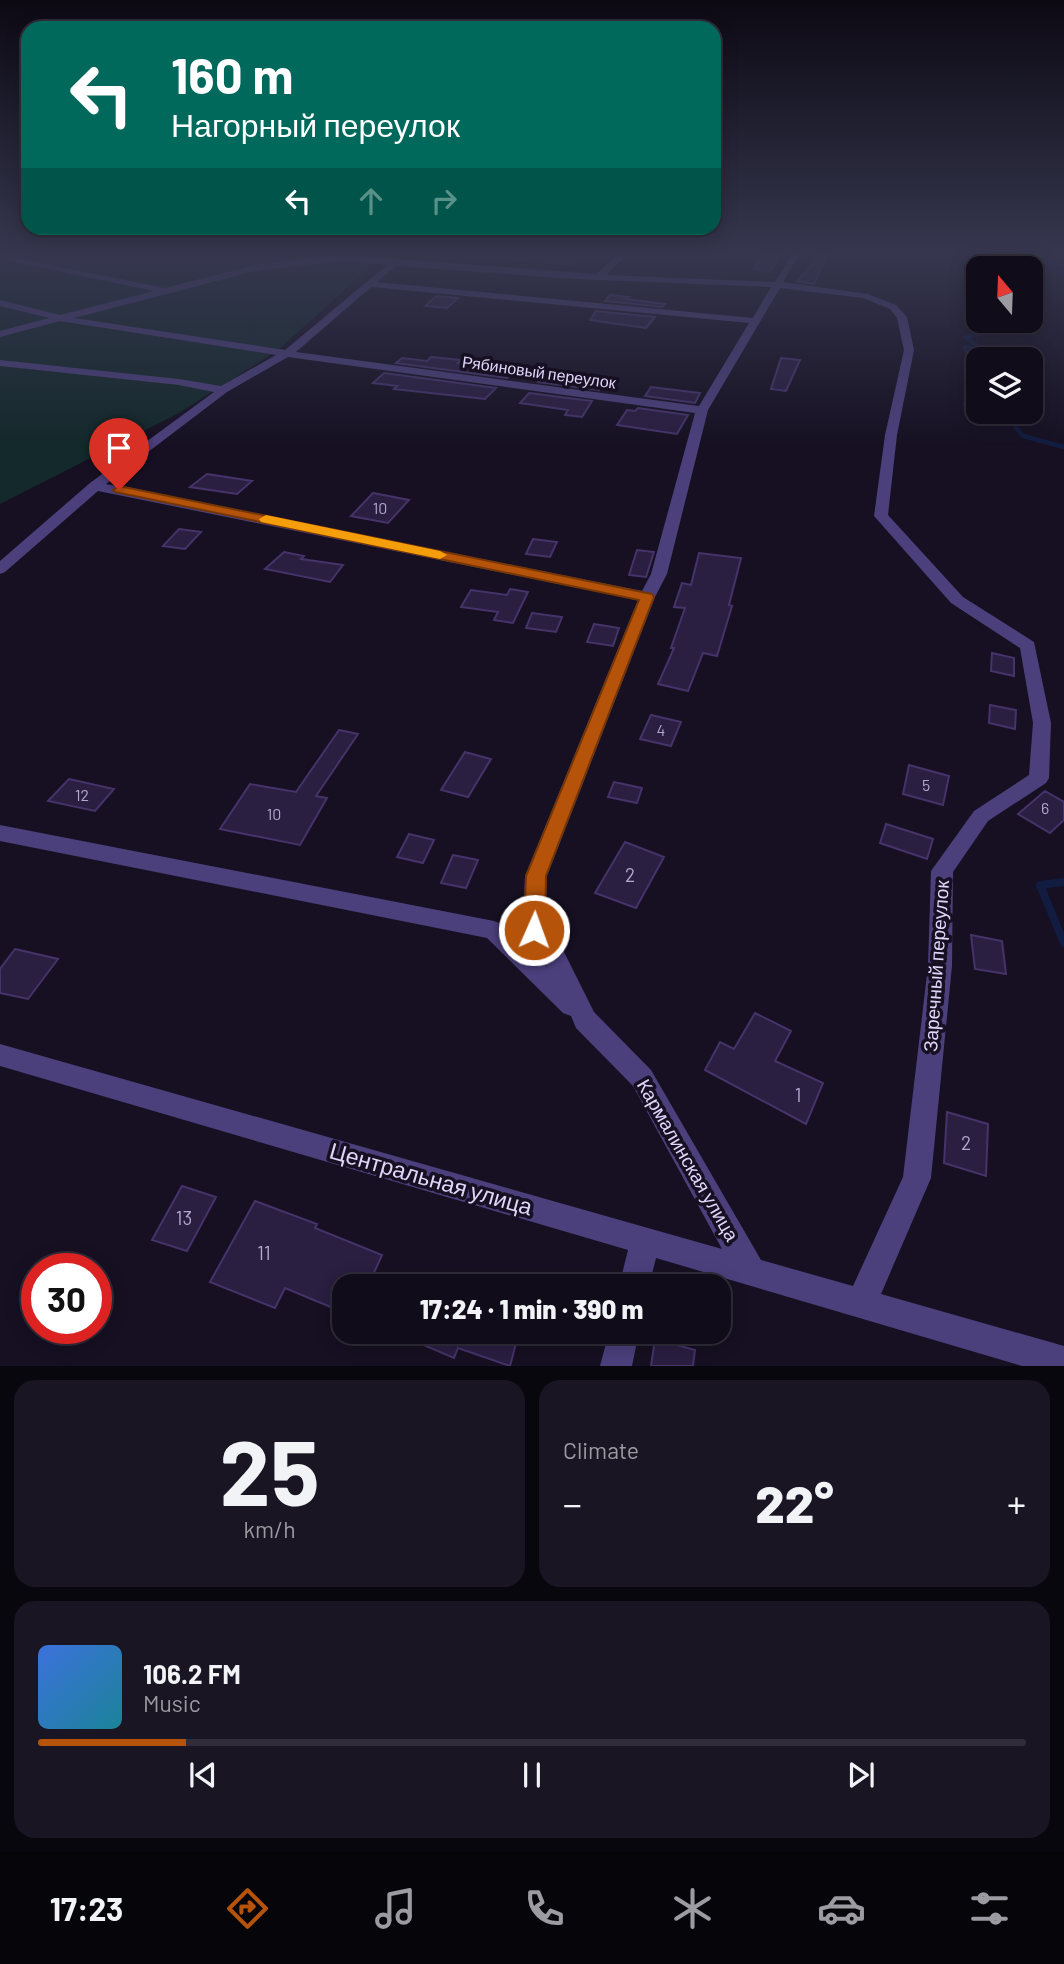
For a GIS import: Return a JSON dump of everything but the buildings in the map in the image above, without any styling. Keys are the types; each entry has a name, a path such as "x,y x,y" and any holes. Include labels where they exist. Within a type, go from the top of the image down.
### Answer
{"street":[{"path":"0,334 63,318"},
{"name":"Рябиновый переулок","path":"63,318 336,361 702,410"},
{"path":"0,569 95,486 223,390 289,352 329,318"},
{"path":"722,318 756,321"},
{"name":"Кармалинская улица","path":"752,1273 642,1078 584,1020 554,955 534,930 536,876 647,597 659,574 702,410 758,318"},
{"name":"Заречный переулок","path":"861,1304 917,1178 940,966 942,872 981,816 1039,778 1042,723 1028,646 957,600 881,516 891,435 909,350 902,318"},
{"path":"0,363 179,382 223,390"},
{"path":"95,486 647,597"},
{"path":"0,833 494,930 584,1020"},
{"name":"Центральная улица","path":"0,1055 1064,1362"},
{"path":"637,1274 645,1241"},
{"path":"616,1366 621,1344"}],"green space":[{"path":"0,318 314,318 278,350 179,413 0,504"}],"waterway":[{"path":"980,347 965,337 985,333"},
{"path":"966,347 966,351"},
{"path":"1013,424 1023,436 1064,447"},
{"path":"1064,882 1040,885 1064,943"}],"slow traffic":[{"path":"266,519 440,555"}],"route":[{"path":"119,490 647,597 536,876 534,930"}]}
